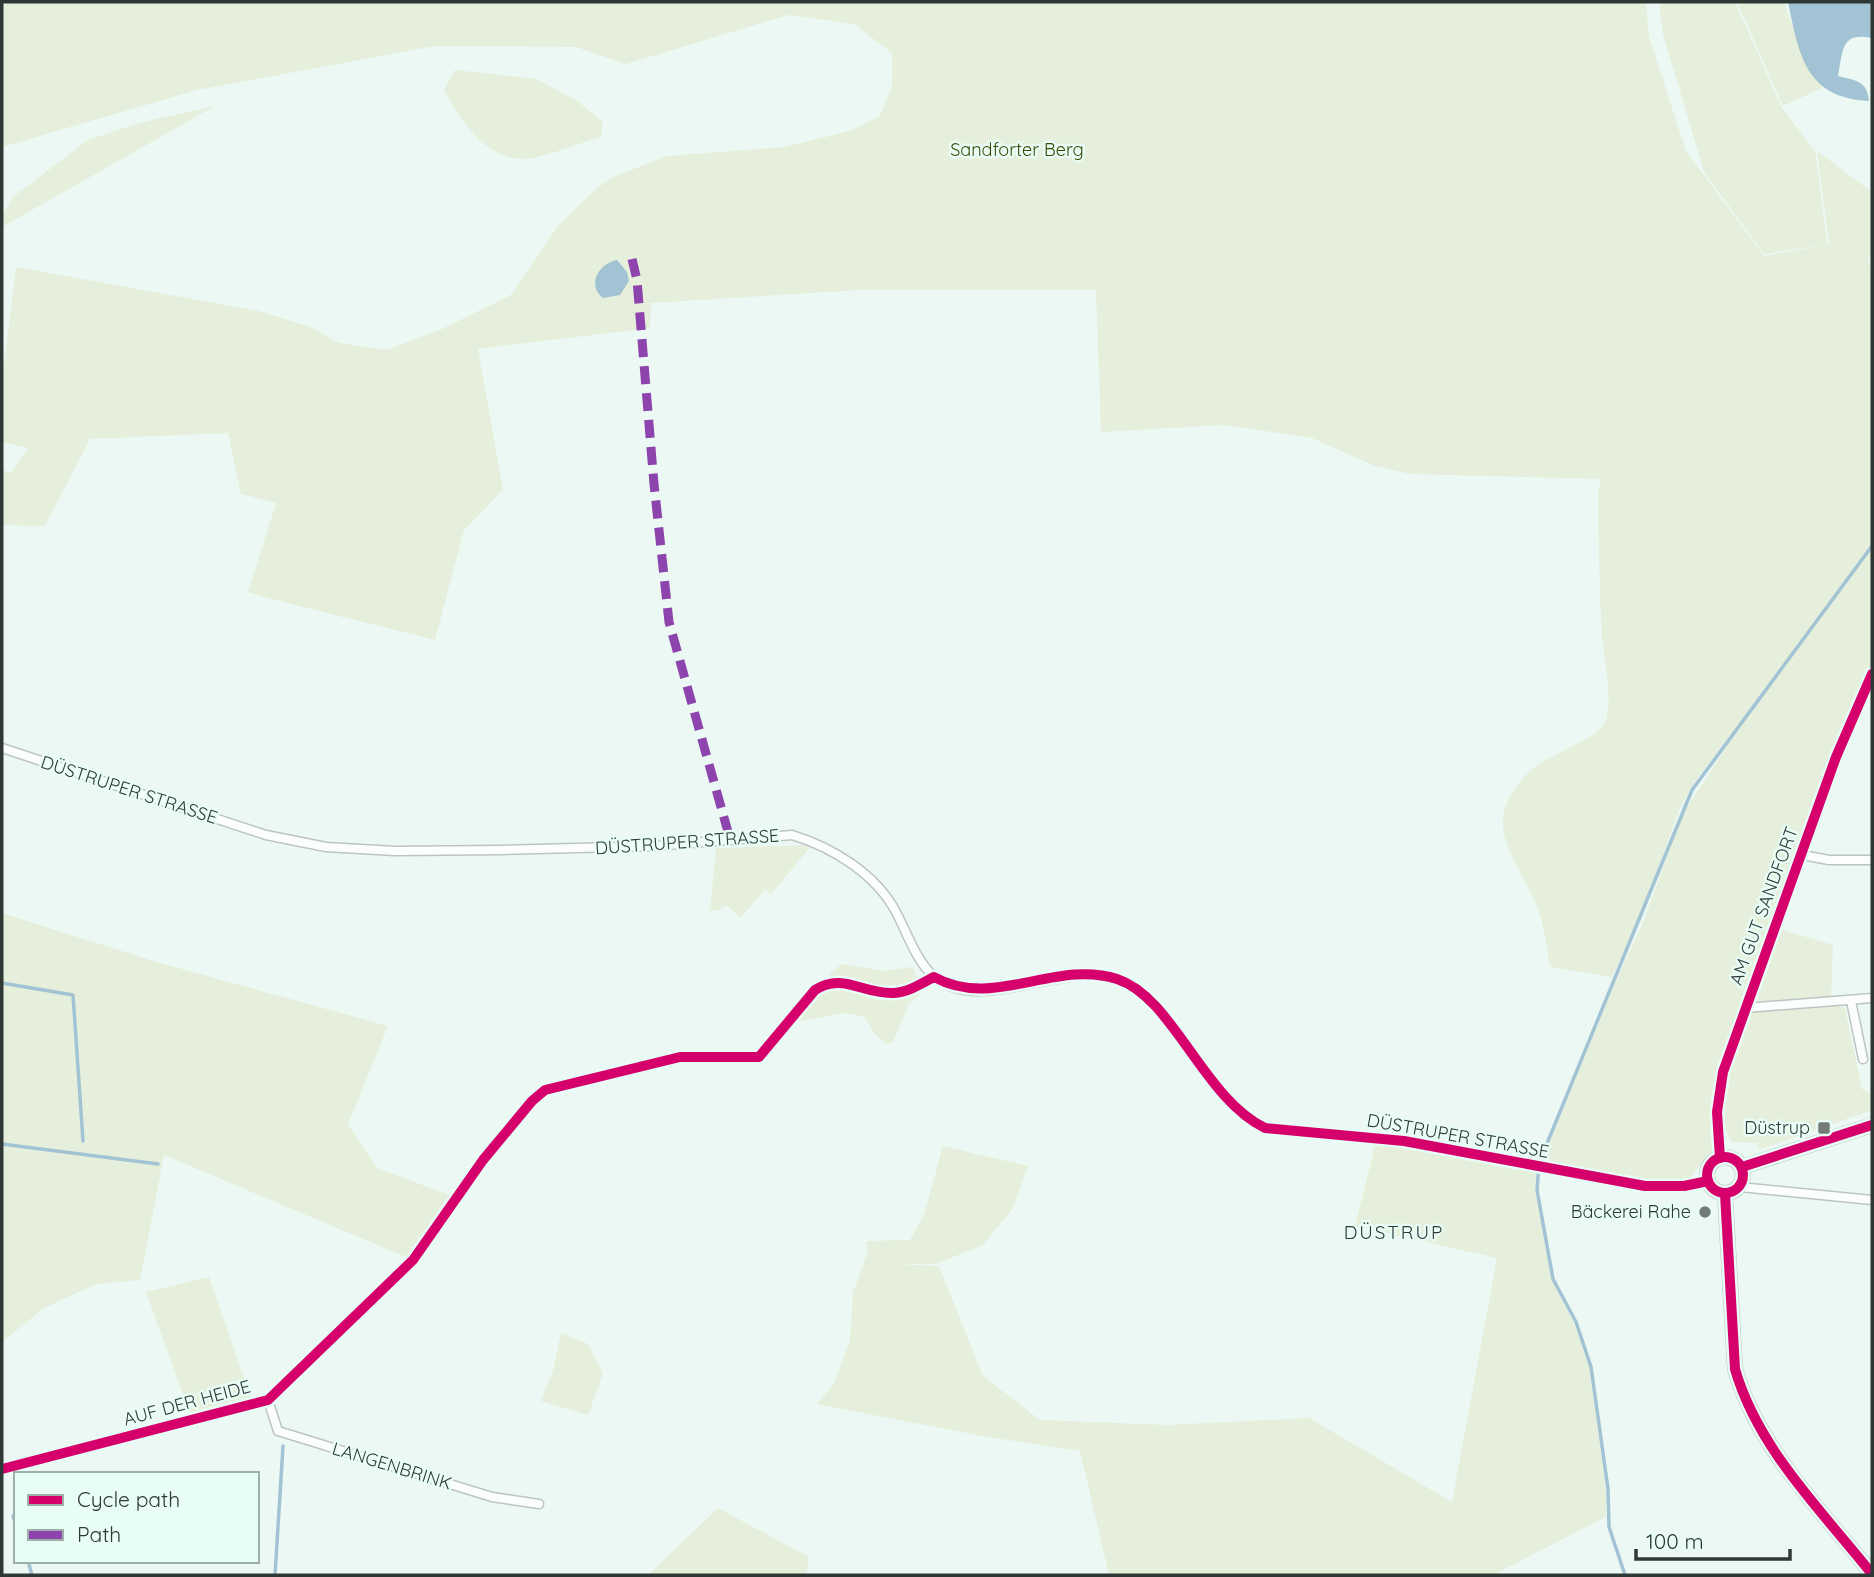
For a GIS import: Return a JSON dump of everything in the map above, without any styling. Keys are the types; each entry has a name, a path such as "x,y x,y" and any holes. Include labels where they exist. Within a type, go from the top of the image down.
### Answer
{"street":[{"name":"AM GUT SANDFORT","path":"1720,1158 1718,1092 1745,1008 1836,757 1872,674"},
{"name":"DÜSTRUPER STRASSE","path":"2,748 266,835 326,847 394,851 501,850 655,846 792,835 813,841 839,855 869,879 894,908 921,962 934,977 951,986 972,990 1072,976 1116,978 1146,997 1228,1102 1248,1120 1265,1128 1372,1137 1645,1186 1684,1186 1708,1181"},
{"path":"1802,855 1829,860 1872,860"},
{"name":"AUF DER HEIDE","path":"2,1469 268,1400 413,1260 483,1160 532,1101 545,1090 680,1057 759,1057 815,990 826,983 842,981 891,993 907,991 934,977"},
{"path":"1745,1008 1872,998"},
{"path":"1851,1001 1863,1059"},
{"path":"1742,1167 1872,1125"},
{"path":"1740,1186 1744,1177 1742,1167 1735,1160 1720,1158 1708,1169 1708,1181 1714,1190 1725,1194 1740,1186 1872,1200"},
{"path":"1725,1194 1735,1370 1742,1394 1770,1445 1872,1574"},
{"name":"LANGENBRINK","path":"268,1400 278,1431 492,1497 539,1504"}],"green space":[{"name":"Sandforter Berg","path":"2,2 1646,2 1649,37 1686,151 1764,256 1829,244 1817,151 1872,192 1872,254 1868,261 1872,272 1872,674 1853,714 1776,928 1833,945 1831,997 1845,1009 1862,1089 1872,1094 1872,1110 1759,1150 1758,1143 1731,1142 1725,1128 1712,1124 1713,1150 1688,1180 1645,1180 1541,1163 1617,978 1643,923 1681,817 1727,746 1726,740 1690,789 1678,813 1639,921 1612,977 1550,967 1540,915 1507,844 1503,827 1505,810 1513,792 1529,772 1595,733 1606,720 1608,689 1602,636 1599,564 1598,492 1601,479 1410,474 1375,466 1312,438 1224,425 1101,432 1096,290 860,290 651,303 650,328 478,349 503,490 464,530 435,640 248,592 276,503 241,494 228,433 90,439 45,526 2,525 2,470 11,473 28,448 2,442 2,364 4,365 16,267 259,311 310,327 339,343 387,350 442,329 511,295 558,226 596,189 613,177 667,156 785,147 850,131 879,117 892,87 892,53 854,24 788,15 626,64 576,47 435,46 197,90 2,147"},
{"path":"1659,2 1735,2 1782,108 1815,151 1827,244 1764,254 1704,172 1663,34"},
{"path":"1737,2 1784,2 1791,22 1826,86 1783,106"},
{"path":"455,70 537,79 577,101 603,122 601,137 529,159 508,157 496,152 475,135 444,90"},
{"path":"215,106 2,227 2,216 13,197 88,140 139,123"},
{"path":"812,845 771,894 765,889 741,918 726,905 717,911 710,910 716,848"},
{"path":"2,913 153,961 388,1026 348,1124 377,1168 457,1198 413,1260 164,1155 140,1280 96,1284 44,1308 2,1342"},
{"path":"843,964 883,971 912,967 923,991 909,1003 893,1042 887,1044 875,1034 865,1017 845,1013 795,1022 824,982"},
{"path":"1379,1143 1536,1172 1535,1190 1552,1280 1574,1323 1589,1367 1606,1489 1606,1517 1493,1575 1109,1575 1080,1451 982,1436 817,1404 834,1384 850,1340 853,1293 867,1253 867,1241 910,1240 924,1215 943,1146 1028,1166 1013,1208 983,1245 936,1264 896,1264 939,1266 983,1376 1040,1420 1168,1425 1309,1418 1452,1502 1497,1258 1355,1226 1375,1146"},
{"path":"209,1277 253,1404 192,1419 146,1292"},
{"path":"561,1333 588,1344 603,1373 588,1415 541,1401 553,1371"},
{"path":"718,1508 809,1557 806,1575 648,1575"}],"water":[{"path":"1788,2 1872,2 1872,38 1854,38 1848,41 1838,76 1863,85 1869,101 1831,92 1809,71 1796,40"},
{"path":"617,260 627,272 629,281 620,295 603,298 595,287 597,275 605,265"}],"waterway":[{"path":"1625,1575 1609,1527 1608,1489 1591,1367 1576,1322 1553,1279 1537,1190 1539,1163 1692,790 1872,546"},
{"path":"2,983 73,995 83,1141"},
{"path":"2,1144 158,1164"},
{"path":"275,1575 283,1446"},
{"path":"29,1563 32,1575"}],"marked path":[{"path":"632,259 637,280 669,622 730,839"}],"cycle path":[{"path":"1720,1158 1717,1112 1723,1072 1836,757 1872,674"},
{"path":"2,1469 268,1400 413,1260 483,1160 532,1101 545,1090 680,1057 759,1057 815,990 835,983 894,993 934,977 956,986 979,988 1002,987 1071,975 1117,979 1137,989 1155,1006 1224,1095 1243,1114 1265,1128 1404,1141 1645,1186 1684,1186 1708,1181"},
{"path":"1742,1167 1872,1125"},
{"path":"1725,1157 1738,1162 1743,1175 1738,1188 1725,1193 1712,1188 1707,1175 1712,1162 1725,1157"},
{"path":"1725,1194 1735,1369 1745,1398 1759,1426 1793,1478 1872,1574"}],"place":[{"name":"Düstrup","path":"1824,1128"},
{"name":"Bäckerei Rahe","path":"1705,1212"}],"district":[{"name":"DÜSTRUP","path":"1394,1232"}]}
